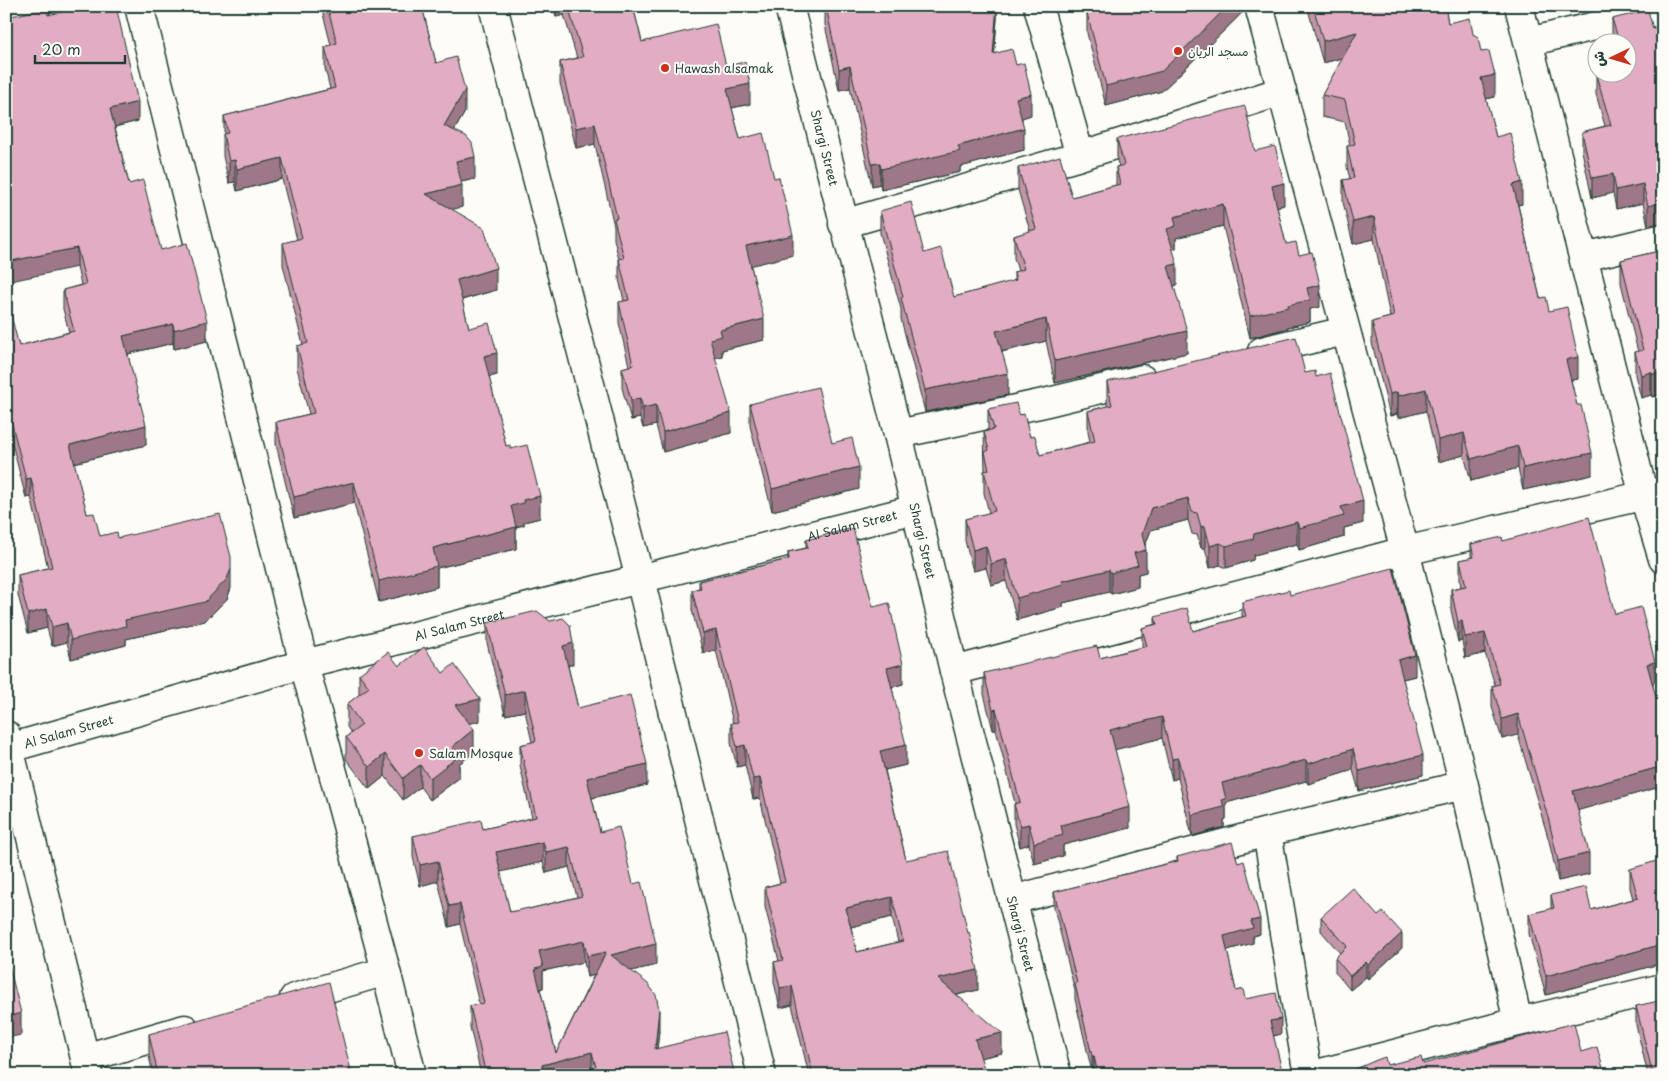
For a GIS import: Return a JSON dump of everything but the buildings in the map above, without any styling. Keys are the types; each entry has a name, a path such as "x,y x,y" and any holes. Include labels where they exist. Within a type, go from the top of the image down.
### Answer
{"street":[{"path":"6,14 37,6"},
{"path":"138,6 304,664 412,1075"},
{"path":"493,6 640,580 762,1075"},
{"name":"Shargi Street","path":"789,6 898,434 954,671 1056,1075"},
{"path":"1038,6 1080,156"},
{"path":"1259,6 1405,551 1464,785 1518,1022"},
{"path":"1519,6 1584,257 1653,493 1663,559"},
{"path":"1528,42 1663,10"},
{"path":"843,224 1080,156 1282,92"},
{"path":"1584,257 1663,238"},
{"path":"1239,356 1345,331"},
{"path":"898,434 1044,403 1162,374"},
{"path":"954,671 1405,551 1653,493"},
{"name":"Al Salam Street","path":"7,744 304,664 916,509"},
{"path":"7,744 87,1066 207,1022"},
{"path":"1013,900 1267,832 1464,785"},
{"path":"1267,832 1308,1075"},
{"path":"273,1004 386,971"},
{"path":"1313,1075 1518,1022 1663,988"}],"place":[{"name":"مسجد الريان","path":"1178,51"},
{"name":"Hawash alsamak","path":"665,68"},
{"name":"Salam Mosque","path":"419,753"}]}
